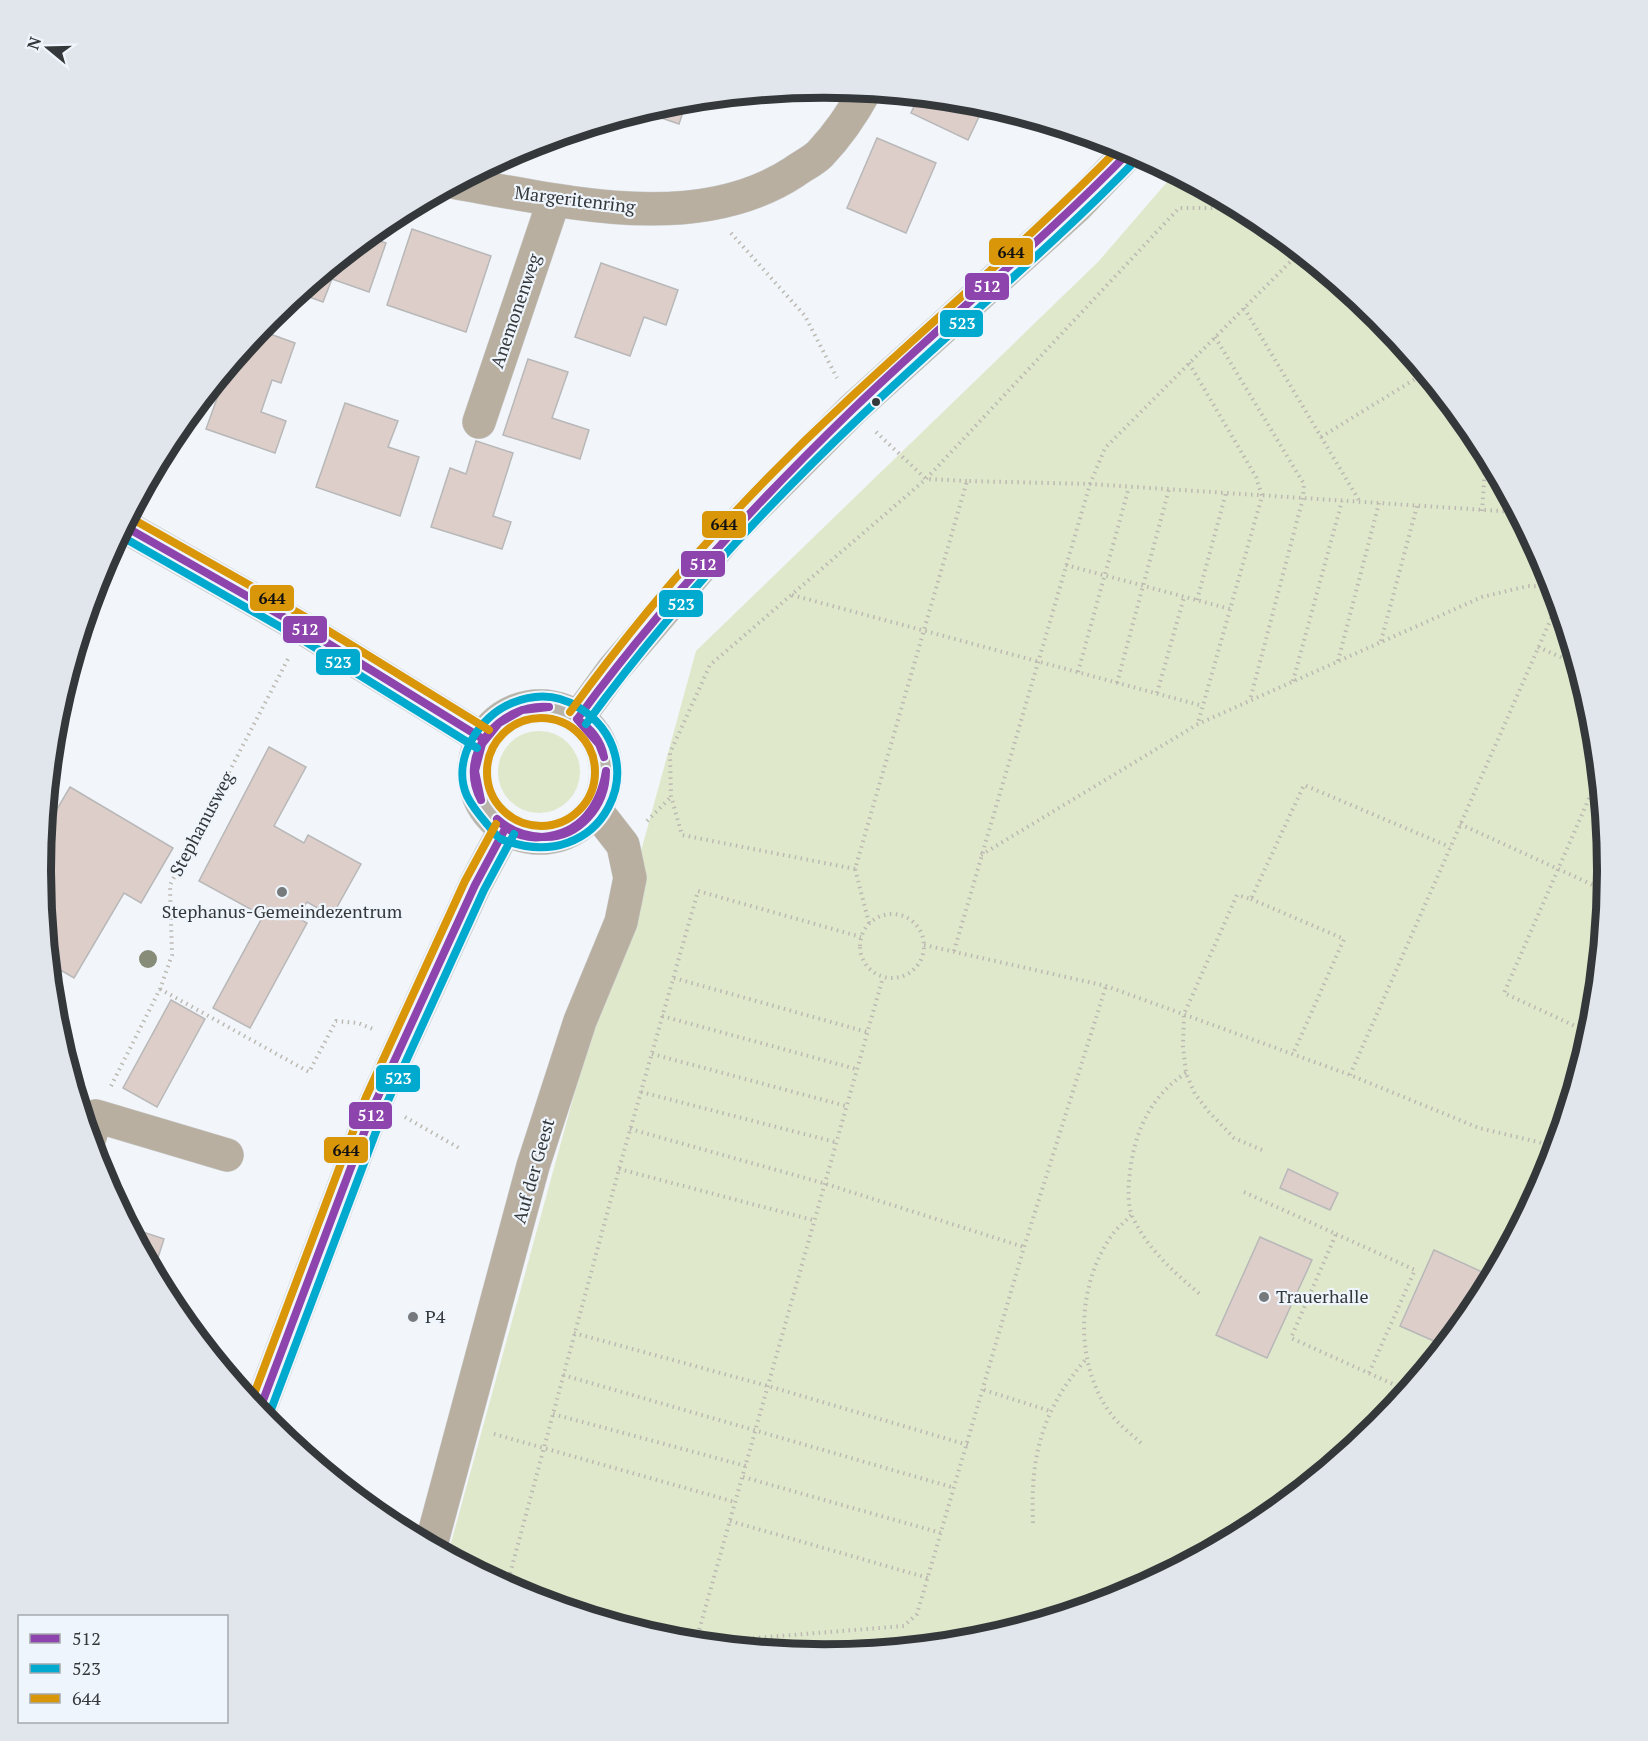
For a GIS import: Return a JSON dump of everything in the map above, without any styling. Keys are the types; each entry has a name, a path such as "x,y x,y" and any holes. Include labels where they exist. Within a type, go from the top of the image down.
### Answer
{"main road":[{"path":"578,718 613,670 733,530 853,409 1076,207 1124,158"},
{"path":"131,530 303,628 483,740"},
{"path":"537,706 558,709 578,718 593,732 603,750 606,770 604,791 595,809 578,827 554,837 529,838 505,829 490,816 479,799 474,779 476,758 483,740 497,723 515,711 537,706"},
{"path":"263,1401 376,1101 475,885 505,829"}],"street":[{"name":"Margeritenring","path":"468,185 554,200 633,208 706,205 771,187 819,155 859,99"},
{"name":"Anemonenweg","path":"479,422 554,200"},
{"name":"Auf der Geest","path":"433,1537 533,1166 580,1021 621,922 626,900 630,878 623,845 595,809"},
{"path":"95,1126 227,1155"}],"path":[{"path":"706,205 805,316 853,409"},
{"path":"855,868 681,836 671,796 670,753 710,665 926,479 1179,208 1222,208"},
{"path":"954,951 1090,484 1105,448 1295,257"},
{"path":"1244,309 1360,502"},
{"path":"1215,336 1304,484 1303,498 1250,701"},
{"path":"1189,363 1256,477 1262,496 1198,724"},
{"path":"1321,438 1418,377"},
{"path":"880,436 926,479 1090,484 1508,512"},
{"path":"1482,510 1485,470"},
{"path":"869,923 855,868 967,480"},
{"path":"1078,672 1129,487"},
{"path":"1117,682 1169,489"},
{"path":"1197,600 1226,493"},
{"path":"1293,681 1342,501"},
{"path":"1338,662 1379,503"},
{"path":"1381,642 1417,506"},
{"path":"1066,565 1230,609"},
{"path":"981,856 1198,724 1482,597 1528,586 1542,587"},
{"path":"791,595 1203,706"},
{"path":"1157,693 1184,597"},
{"path":"1350,1075 1553,614"},
{"name":"Stephanusweg","path":"94,1124 160,988 172,955 170,885 303,628"},
{"path":"1538,647 1568,660"},
{"path":"1251,899 1304,785 1450,846"},
{"path":"1580,1029 1504,993 1592,792"},
{"path":"1460,824 1596,886"},
{"path":"509,1576 630,1129 698,891 861,937"},
{"path":"1262,1150 1234,1137 1195,1094 1186,1073 1183,1046 1184,1014 1237,895 1344,939 1293,1054"},
{"path":"898,914 912,921 922,933 924,945 921,959 912,971 898,977 883,977 869,968 861,954 861,937 869,923 882,915 898,914"},
{"path":"924,945 1106,986 1350,1075 1479,1128 1546,1144"},
{"path":"698,1633 823,1183 883,977"},
{"path":"674,978 867,1032"},
{"path":"743,1639 903,1626 917,1614 1024,1247 1106,986"},
{"path":"160,988 309,1072 336,1021 358,1023 403,1042"},
{"path":"662,1016 856,1069"},
{"path":"652,1054 846,1106"},
{"path":"1186,1073 1171,1083 1154,1103 1138,1132 1130,1158 1128,1189 1131,1215 1161,1260 1202,1296"},
{"path":"641,1092 835,1142"},
{"path":"376,1101 459,1148"},
{"path":"630,1129 823,1183 1024,1247"},
{"path":"619,1169 813,1220"},
{"path":"1244,1192 1416,1270 1369,1374"},
{"path":"1131,1215 1112,1235 1100,1257 1090,1287 1084,1320 1086,1359 1095,1386 1111,1414 1141,1443"},
{"path":"1336,1234 1291,1338 1399,1387"},
{"path":"574,1333 968,1444"},
{"path":"1033,1523 1031,1486 1038,1445 1050,1411 1068,1381 1086,1359"},
{"path":"563,1375 955,1488"},
{"path":"984,1390 1050,1411"},
{"path":"553,1414 746,1466"},
{"path":"464,1426 735,1502"},
{"path":"742,1477 941,1533"},
{"path":"730,1521 928,1578"}],"green space":[{"path":"1170,179 1211,201 1295,257 1371,324 1437,400 1467,441 1517,529 1556,622 1571,670 1590,770 1597,870 1595,921 1582,1021 1571,1071 1538,1166 1517,1212 1467,1300 1405,1380 1371,1417 1295,1484 1253,1513 1166,1564 1120,1585 1024,1617 975,1629 875,1642 824,1644 773,1642 673,1629 624,1617 528,1585 450,1547 696,651 1098,262"},
{"path":"531,731 547,731 562,737 574,749 580,764 580,780 574,795 562,807 547,813 531,813 516,807 504,795 498,780 498,764 504,749 516,737"}],"building":[{"path":"916,103 981,113 968,140 911,113"},
{"path":"684,110 679,124 656,116"},
{"path":"877,138 936,163 906,233 847,208"},
{"path":"412,229 491,256 466,332 387,305"},
{"path":"377,240 386,243 369,292 332,279 323,302 307,296 353,257"},
{"path":"601,263 678,290 666,325 644,317 630,356 575,337"},
{"path":"268,333 295,343 281,383 272,380 261,412 286,421 275,453 206,429 221,388"},
{"path":"528,359 568,372 552,418 589,430 580,459 503,435"},
{"path":"345,403 398,421 388,447 419,457 400,516 316,487"},
{"path":"476,441 513,453 493,516 511,522 502,549 431,527 450,468 466,474"},
{"name":"Stephanus-Gemeindezentrum","path":"269,747 306,767 274,826 304,843 308,835 361,864 332,916 307,902 298,918 307,923 250,1028 213,1008 263,916 199,881"},
{"path":"70,787 173,848 141,903 124,893 74,978 58,969 51,870 54,815"},
{"path":"171,1000 205,1019 157,1107 123,1088"},
{"path":"1288,1169 1338,1193 1330,1210 1280,1188"},
{"path":"141,1231 164,1239 157,1260"},
{"name":"Trauerhalle","path":"1260,1237 1312,1260 1267,1358 1216,1335"},
{"path":"1434,1250 1484,1273 1436,1342 1400,1326"}],"transit line":[{"name":"644","path":"570,712 633,629 701,549 773,473 848,400 1113,154"},
{"name":"512","path":"578,718 674,597 779,483 886,377 1063,217 1123,158"},
{"name":"523","path":"586,724 682,603 787,489 895,384 1071,224 1134,162"},
{"name":"644","path":"135,521 309,619 489,730"},
{"name":"512","path":"131,530 303,628 483,739"},
{"name":"523","path":"126,539 298,637 477,748"},
{"name":"523","path":"497,836 470,802 463,782 463,768 471,741 489,718 500,709 520,700 537,697 554,698 578,707 602,729 615,754 617,782 608,807 592,828 568,843 537,847 501,839"},
{"name":"512","path":"481,800 475,783 474,766 479,749 487,735 514,713 531,708 549,707"},
{"name":"512","path":"481,800 475,771 482,744 499,723 522,710 549,707"},
{"name":"644","path":"541,718 562,722 579,734 591,751 595,772 591,793 579,810 562,822 541,826 520,822 503,810 491,793 487,772 491,751 503,734 520,722 541,718"},
{"name":"512","path":"577,719 595,735 604,757"},
{"name":"512","path":"577,719 599,744 604,757"},
{"name":"512","path":"542,837 568,832 588,818 596,808 601,796 606,771"},
{"name":"512","path":"542,837 567,830 586,816 599,796 606,771"},
{"name":"512","path":"497,819 518,832 542,837"},
{"name":"512","path":"497,819 517,834 542,837"},
{"name":"644","path":"255,1393 366,1097 465,881 496,824"},
{"name":"512","path":"263,1401 376,1101 475,885 505,829"},
{"name":"523","path":"271,1410 386,1105 484,890 514,834"}],"place":[{"name":"Stephanus-Gemeindezentrum","path":"282,892"},
{"name":"Trauerhalle","path":"1264,1297"},
{"name":"P4","path":"413,1317"}]}
